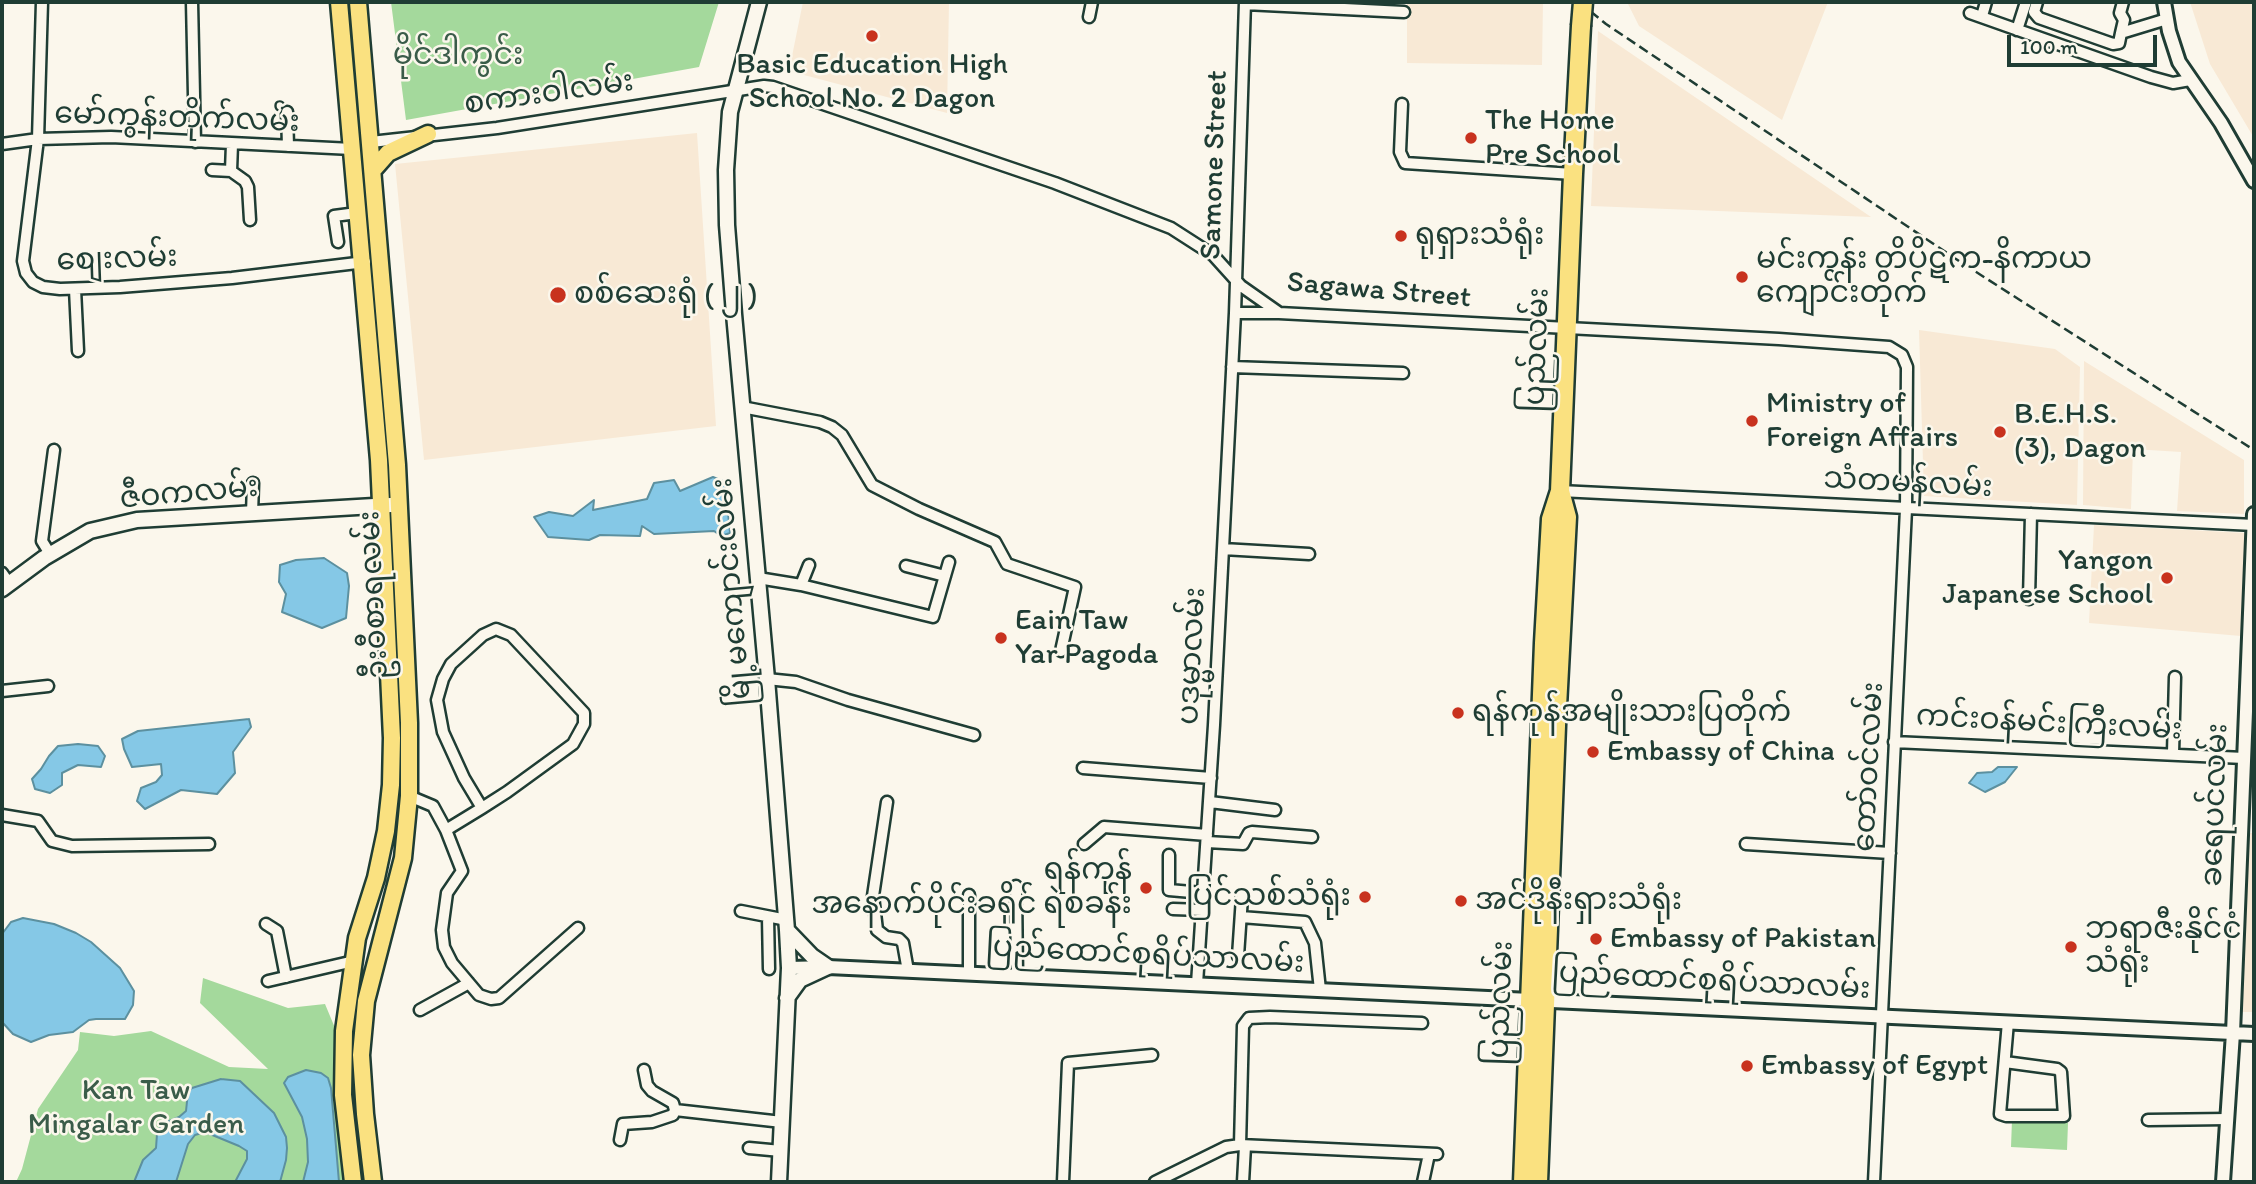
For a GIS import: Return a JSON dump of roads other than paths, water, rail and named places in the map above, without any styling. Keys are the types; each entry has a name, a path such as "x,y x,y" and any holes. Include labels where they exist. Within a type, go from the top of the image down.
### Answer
{"highway":[{"name":"ပြည်လမ်း","path":"1523,1182 1538,1001 1567,517 1560,491 1583,2"},
{"name":"ပြည်လမ်း","path":"1538,1001 1538,1182"}],"main road":[{"name":"ဦးဝီစာရလမ်း","path":"339,2 379,460 391,738 386,831 355,955 344,1031 343,1095 353,1182"},
{"name":"ဦးဝီစာရလမ်း","path":"358,2 399,503 409,799 403,858 366,1001 362,1065 373,1182"},
{"name":"မြို့မကျောင်းလမ်း","path":"760,2 734,92 726,170 727,225 787,925 789,968 779,1182"},
{"path":"373,170 388,153 428,134"},
{"path":"373,388 391,387"},
{"name":"ဇီဝကလမ်း","path":"4,581 90,531 137,520 380,508 399,503"},
{"path":"385,602 404,602"},
{"path":"389,800 409,799"},
{"path":"787,925 813,956 828,967 800,981 787,998"},
{"path":"355,955 377,953"},
{"path":"344,1065 362,1065"}],"street":[{"name":"စျေးလမ်း","path":"42,2 38,139 24,249 26,273 33,282 43,287 75,289 232,278 381,260"},
{"path":"192,2 195,142"},
{"path":"1089,17 1092,2"},
{"path":"1982,16 1986,2"},
{"path":"2017,30 2026,2"},
{"path":"2037,2 2034,12 2039,18 2113,44 2119,43 2122,33 2124,20 2120,11 2123,2"},
{"path":"2164,2 2172,43 2179,62 2221,123 2254,181"},
{"path":"1245,3 1404,12"},
{"name":"Samone Street","path":"1234,329 1245,3"},
{"path":"1970,13 2151,77 2173,83 2190,80"},
{"path":"2122,33 2167,19"},
{"name":"Sagawa Street","path":"734,92 764,86 773,87 1055,183 1171,228 1213,255 1236,281 1279,313 1889,347 1902,355"},
{"name":"စကားဝါလမ်း","path":"371,142 497,128 734,92"},
{"path":"1402,104 1400,152 1405,163 1573,174"},
{"path":"287,112 288,146"},
{"name":"မော်ကွန်းတိုက်လမ်း","path":"2,144 38,139 111,138 352,149"},
{"path":"231,171 232,144"},
{"path":"212,170 231,171 244,181 248,187 250,220"},
{"path":"338,242 334,216 357,213"},
{"path":"75,289 78,351"},
{"path":"1235,313 1279,313"},
{"name":"ပဒုမ္မာလမ်း","path":"1197,984 1210,802 1234,329"},
{"name":"တော်ဝင်လမ်း","path":"1874,1182 1906,509 1907,366 1902,355"},
{"path":"1232,367 1403,373"},
{"path":"743,407 820,422 832,427 842,435 872,485 995,542 1007,564 1075,587 1061,651"},
{"path":"50,554 42,541 54,450"},
{"path":"252,514 253,484"},
{"name":"သံတမန်လမ်း","path":"1560,491 2254,525"},
{"path":"2029,599 2031,514"},
{"name":"ခရေပင်လမ်း","path":"2223,1182 2233,1033 2254,514"},
{"path":"1223,549 1309,554"},
{"path":"758,578 801,585 933,617 949,562"},
{"path":"801,585 809,565"},
{"path":"906,566 945,576"},
{"path":"446,830 482,808 573,744 584,724 584,713 511,635 496,629 484,635 451,664 437,700 443,732 464,778 482,808"},
{"path":"2173,754 2175,677"},
{"path":"767,679 796,682 848,700 974,735"},
{"path":"2,691 48,686"},
{"name":"ကင်းဝန်မင်းကြီးလမ်း","path":"1894,741 2244,758"},
{"path":"1083,768 1211,778"},
{"path":"409,799 433,806 446,830 462,872 447,893 442,930 444,947 452,963 479,995 491,999 499,998 578,928"},
{"path":"887,802 873,896 877,930 886,937 899,939 903,943 908,971"},
{"path":"1210,802 1275,810"},
{"path":"2,815 38,821 52,841 72,846 209,844"},
{"path":"1084,844 1104,827 1243,844 1252,832 1312,837"},
{"path":"1746,844 1890,853"},
{"path":"1169,855 1169,890 1203,893"},
{"path":"1016,886 1017,976"},
{"path":"969,895 969,974"},
{"path":"1238,956 1242,897"},
{"path":"1173,909 1202,909"},
{"path":"741,911 787,925"},
{"path":"1241,917 1305,922 1315,943 1320,990"},
{"path":"768,918 769,969"},
{"path":"266,924 277,932 286,977"},
{"path":"268,981 355,955"},
{"name":"ပြည်ထောင်စုရိပ်သာလမ်း","path":"789,968 828,967 2254,1034"},
{"path":"420,1010 468,983"},
{"path":"1243,1182 1243,1026 1249,1018 1422,1023"},
{"path":"2005,1062 2057,1069 2061,1072 2064,1116 2000,1114 2008,1022"},
{"path":"1063,1182 1068,1063 1152,1055"},
{"path":"620,1140 623,1125 652,1122 673,1115 675,1110 673,1103 647,1085 645,1070"},
{"path":"675,1110 782,1122"},
{"path":"2148,1120 2228,1119"},
{"path":"1155,1182 1226,1147 1242,1146 1433,1154 1423,1182"},
{"path":"748,1148 781,1151"}],"water":[{"path":"713,477 725,482 730,533 721,536 714,531 654,534 642,526 640,536 600,535 589,540 548,537 534,517 549,512 573,516 594,500 593,510 647,499 654,483 674,480 680,491"},
{"path":"324,558 347,573 349,586 346,618 322,628 282,612 286,594 279,582 280,565 296,560"},
{"path":"249,719 251,727 233,752 235,773 217,794 181,790 145,809 137,801 141,788 156,782 162,775 161,764 132,767 122,739 138,731"},
{"path":"58,746 98,746 105,756 101,767 78,765 62,773 62,785 50,793 35,789 32,779"},
{"path":"1998,767 2017,767 2005,782 1985,792 1969,783 1977,773 1992,772"},
{"path":"23,918 54,924 76,933 91,942 120,968 134,991 133,1005 125,1019 89,1020 73,1032 49,1035 31,1042 13,1034 2,1022 2,934 11,922"},
{"path":"306,1070 321,1073 328,1078 331,1088 339,1182 303,1182 308,1162 307,1139 302,1117 284,1083 288,1077"},
{"path":"221,1079 240,1081 274,1113 286,1137 287,1148 280,1182 235,1182 247,1159 247,1151 205,1132 195,1135 188,1144 176,1182 134,1182 143,1160 156,1148 157,1134 162,1124 186,1111 188,1092 192,1088"}],"railway":[{"path":"1579,2 1606,24 1959,261 2254,450"}],"place":[{"name":"Basic Education High School No. 2 Dagon","path":"872,36"},
{"name":"The Home Pre School","path":"1471,138"},
{"name":"ရုရှားသံရုံး","path":"1401,236"},
{"name":"မင်းကွန်း တိပိဋက-နိကာယ ကျောင်းတိုက်","path":"1742,277"},
{"name":"စစ်ဆေးရုံ ( ၂ )","path":"558,295"},
{"name":"Ministry of Foreign Affairs","path":"1752,421"},
{"name":"B.E.H.S. (3), Dagon","path":"2000,432"},
{"name":"Yangon Japanese School","path":"2167,578"},
{"name":"Eain Taw Yar Pagoda","path":"1001,638"},
{"name":"ရန်ကုန်အမျိုးသားပြတိုက်","path":"1458,713"},
{"name":"Embassy of China","path":"1593,752"},
{"name":"ရန်ကုန် အနောက်ပိုင်းခရိုင် ရဲစခန်း","path":"1146,888"},
{"name":"ပြင်သစ်သံရုံး","path":"1365,897"},
{"name":"အင်ဒိုနီးရှားသံရုံး","path":"1461,901"},
{"name":"Embassy of Pakistan","path":"1596,939"},
{"name":"ဘရာဇီးနိုင်ငံ သံရုံး","path":"2071,947"},
{"name":"Embassy of Egypt","path":"1747,1066"}],"park label":[{"name":"မိုင်ဒါကွင်း","path":"458,56"},
{"name":"Kan Taw Mingalar Garden","path":"136,1108"}]}
